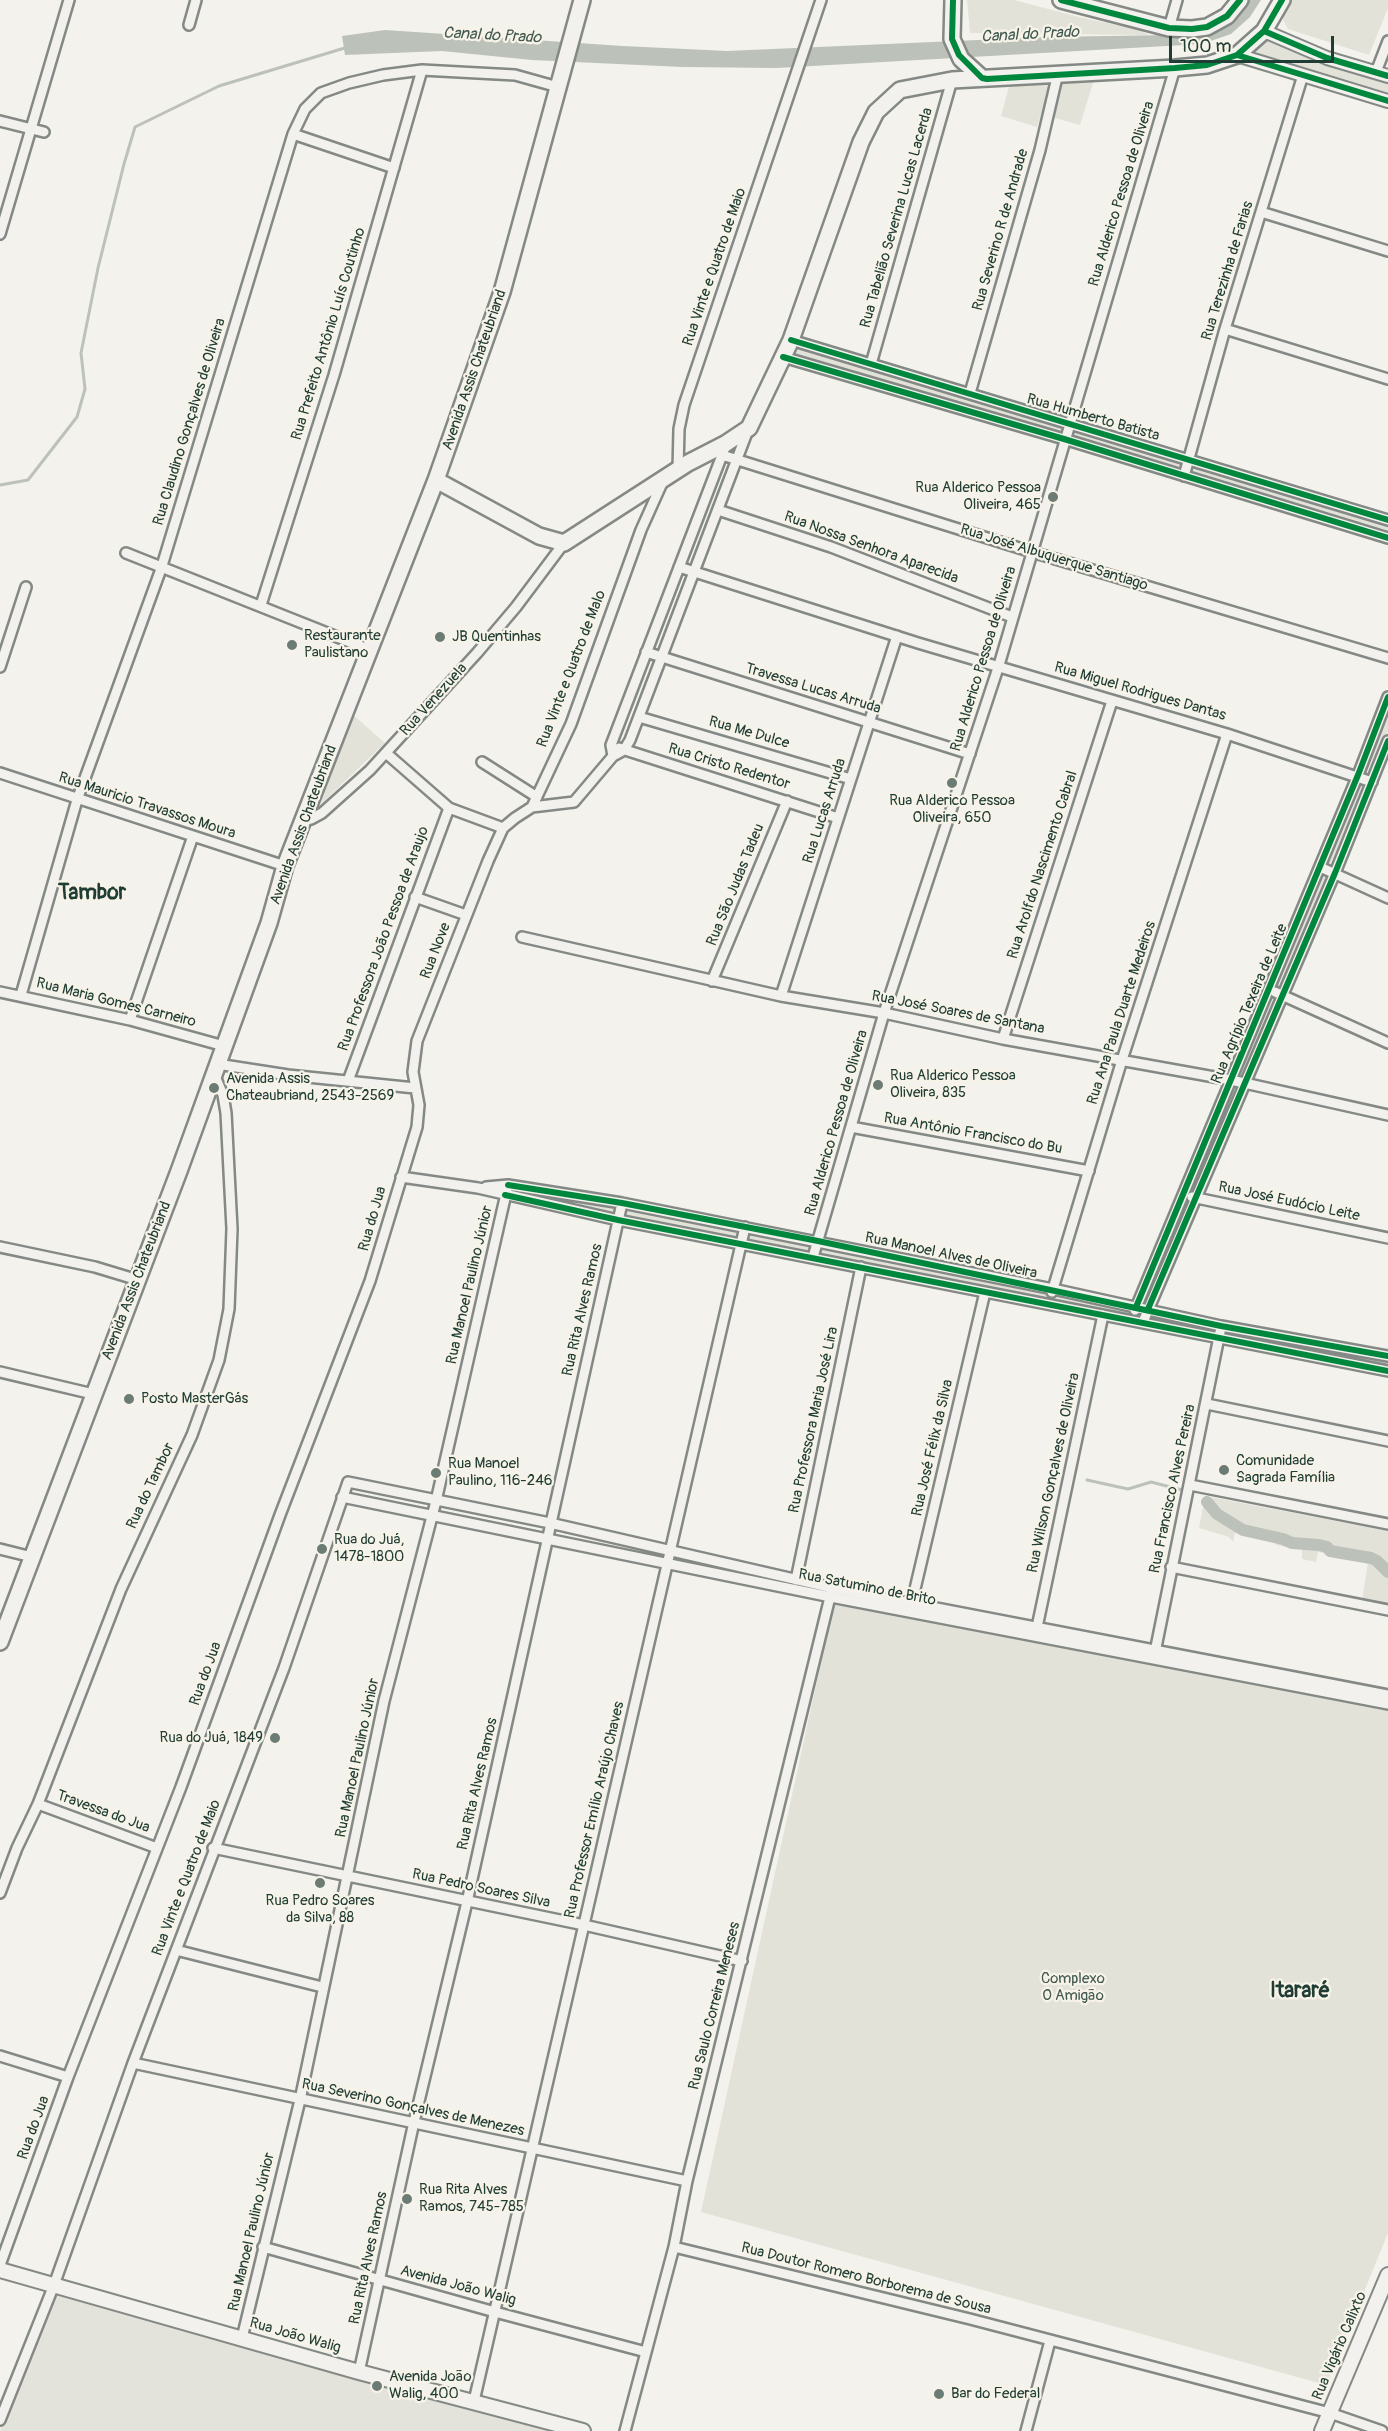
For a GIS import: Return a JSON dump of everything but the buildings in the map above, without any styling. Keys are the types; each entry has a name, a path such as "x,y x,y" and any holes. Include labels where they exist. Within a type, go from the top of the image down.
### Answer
{"main road":[{"name":"Avenida Assis Chateubriand","path":"0,1642 216,1069 269,923 285,866 305,820 436,480 502,292 582,0"},
{"path":"953,0 952,39 961,59 977,74"},
{"path":"1061,0 1169,28 1192,29 1207,27 1227,16 1240,0"},
{"path":"724,449 749,428 791,340 861,142 876,112 900,90 977,74 1058,74 1207,65 1237,55 1264,31 1282,0"},
{"name":"Rua Venezuela","path":"564,543 678,470 724,449"},
{"path":"436,480 539,536 564,543"},
{"name":"Rua João Walig","path":"0,2270 359,2372 583,2431"},
{"name":"Rua Vigário Calixto","path":"1322,2431 1387,2278"}],"street":[{"path":"0,234 69,0"},
{"path":"189,25 196,0"},
{"name":"Rua Vinte e Quatro de Maio","path":"678,470 679,429 684,405 820,0"},
{"path":"1169,28 1177,0"},
{"path":"1264,31 1328,58 1382,74 1388,40"},
{"path":"1237,55 1388,101"},
{"name":"Rua Alderico Pessoa de Oliveira","path":"813,1257 884,1013 999,665 1175,68"},
{"name":"Rua Claudino Gonçalves de Oliveira","path":"21,995 77,800 161,569 293,134 305,109 321,93 349,83 383,75 423,70 515,75 560,82"},
{"name":"Rua Prefeito Antônio Luís Coutinho","path":"261,605 334,375 423,70"},
{"name":"Rua Severino R de Andrade","path":"970,393 1040,150 1058,74"},
{"name":"Rua Terezinha de Farias","path":"1184,476 1225,329 1303,75"},
{"name":"Rua Tabelião Severina Lucas Lacerda","path":"871,364 952,80"},
{"path":"0,121 44,132"},
{"path":"293,134 394,168"},
{"path":"1261,212 1388,251"},
{"path":"1225,329 1388,379"},
{"name":"Rua Humberto Batista","path":"791,340 1388,520"},
{"name":"Rua Humberto Batista","path":"783,357 1388,538"},
{"path":"386,753 449,808 503,828 532,807 574,802 613,756 624,750 695,573 749,428"},
{"path":"613,756 612,745 724,449"},
{"name":"Rua José Albuquerque Santiago","path":"724,449 738,458 1032,552 1388,658"},
{"name":"Rua Vinte e Quatro de Malo","path":"532,807 571,724 641,530 664,480"},
{"name":"Rua Nossa Senhora Aparecida","path":"718,510 831,547 1012,617"},
{"name":"Rua Venezuela","path":"305,820 322,813 386,753 516,607 564,543"},
{"path":"126,553 161,569 261,605 370,650"},
{"name":"Rua Miguel Rodrigues Dantas","path":"679,567 897,636 1227,734 1358,775 1372,782"},
{"path":"0,667 26,587"},
{"name":"Rua Lucas Arruda","path":"781,996 897,636"},
{"name":"Travessa Lucas Arruda","path":"646,652 970,754"},
{"name":"Rua Agrípio Texeira de Leite","path":"1132,1319 1358,775 1388,697"},
{"name":"Rua Arolfdo Nascimento Cabral","path":"1003,1039 1112,701"},
{"name":"Rua Me Dulce","path":"639,717 851,778"},
{"name":"Rua Ana Paula Duarte Medeiros","path":"1049,1304 1122,1060 1227,734"},
{"name":"Rua Agrípio Texeira de Leite","path":"1143,1322 1335,873 1388,741"},
{"name":"Rua Cristo Redentor","path":"612,745 838,818"},
{"path":"482,762 537,797"},
{"name":"Rua Mauricio Travassos Moura","path":"0,773 285,866"},
{"name":"Rua São Judas Tadeu","path":"712,981 787,801"},
{"name":"Rua Professora João Pessoa de Araujo","path":"348,1081 449,808"},
{"name":"Rua Nove","path":"416,1088 413,1072 417,1041 503,828"},
{"path":"130,1020 193,836"},
{"path":"1320,867 1388,898"},
{"path":"415,897 466,915"},
{"name":"Rua José Soares de Santana","path":"522,937 781,996 884,1013 1003,1039 1231,1080 1388,1116"},
{"path":"1268,990 1388,1043"},
{"name":"Rua Maria Gomes Carneiro","path":"0,992 130,1020 224,1046"},
{"path":"216,1069 416,1088"},
{"name":"Rua do Tambor","path":"0,1893 17,1848 38,1804 121,1589 199,1416 225,1337 229,1309 232,1229 226,1113 216,1069"},
{"name":"Rua do Jua","path":"0,2265 68,2077 182,1787 280,1515 370,1281 417,1126 419,1105 416,1088"},
{"name":"Rua Antônio Francisco do Bu","path":"851,1127 1089,1171"},
{"name":"Rua Manoel Alves de Oliveira","path":"401,1177 478,1188 618,1220 1388,1371"},
{"name":"Rua Manoel Alves de Oliveira","path":"478,1188 508,1185 622,1203 1053,1289 1221,1326 1388,1356"},
{"name":"Rua Manoel Paulino Júnior","path":"242,2338 300,2100 384,1701 436,1501 508,1185"},
{"name":"Rua José Eudócio Leite","path":"1184,1195 1388,1238"},
{"name":"Rua Rita Alves Ramos","path":"359,2372 414,2122 467,1902 622,1203"},
{"name":"Rua Professor Emílio Araújo Chaves","path":"474,2401 669,1551 746,1227"},
{"path":"0,1247 138,1280"},
{"name":"Rua Professora Maria José Lira","path":"796,1580 861,1267"},
{"name":"Rua José Félix da Silva","path":"910,1607 985,1292"},
{"name":"Rua Wilson Gonçalves de Oliveira","path":"1036,1632 1102,1315"},
{"name":"Rua Francisco Alves Pereira","path":"1154,1655 1207,1404 1221,1326"},
{"path":"0,1372 93,1394"},
{"path":"1207,1404 1388,1441"},
{"name":"Rua Vinte e Quatro de Maio","path":"0,2420 54,2285 213,1848 284,1668 348,1482"},
{"name":"Rua Satumino de Brito","path":"348,1482 550,1523 796,1580 832,1592"},
{"path":"1190,1485 1388,1524"},
{"name":"Rua Satumino de Brito","path":"342,1497 667,1564 832,1592 1154,1655 1388,1704"},
{"path":"0,1549 32,1557"},
{"path":"1171,1567 1388,1610"},
{"name":"Rua Saulo Correira Meneses","path":"625,2431 674,2247 687,2181 832,1592"},
{"name":"Rua Satumino de Brito","path":"1154,1655 1388,1695"},
{"name":"Travessa do Jua","path":"38,1804 157,1848"},
{"name":"Rua Pedro Soares Silva","path":"213,1848 584,1925 742,1961"},
{"path":"176,1950 322,1987"},
{"path":"0,2056 68,2077"},
{"name":"Rua Severino Gonçalves de Menezes","path":"133,2063 687,2181"},
{"name":"Avenida João Walig","path":"263,2247 646,2352"},
{"name":"Rua Doutor Romero Borborema de Sousa","path":"674,2247 1330,2413 1382,2431"},
{"path":"1026,2431 1050,2341"}],"shaded area":[{"path":"1246,0 1261,0 1250,17 1231,34 1202,44 777,68 682,67 532,60 442,51 345,55 342,36 385,30 727,51 1046,37 1170,35 1220,27"},
{"path":"59,2285 583,2431 0,2431"}],"green space":[{"path":"967,0 1014,0 1137,29 1149,35 970,33"},
{"path":"1277,0 1388,0 1388,8 1369,55 1288,29 1277,8"},
{"path":"1263,36 1318,63 1388,83 1388,96 1243,53"},
{"path":"1097,70 1080,125 1041,114 1037,127 1001,116 1013,72"},
{"path":"792,343 1064,426 1062,437 787,354"},
{"path":"1072,429 1184,461 1182,472 1069,438"},
{"path":"1190,463 1388,523 1388,535 1188,474"},
{"path":"1388,706 1388,732 1371,779 1361,775"},
{"path":"351,713 385,743 321,804"},
{"path":"1359,779 1368,784 1334,869 1323,865"},
{"path":"1320,870 1330,875 1280,992 1272,988"},
{"path":"1270,993 1278,996 1242,1082 1234,1079"},
{"path":"1232,1083 1242,1086 1142,1319 1134,1318"},
{"path":"509,1187 617,1205 615,1220 508,1193"},
{"path":"623,1206 740,1229 739,1241 620,1218"},
{"path":"748,1229 814,1243 811,1254 745,1242"},
{"path":"820,1244 1049,1291 1047,1301 817,1255"},
{"path":"1055,1292 1133,1308 1130,1317 1052,1302"},
{"path":"1150,1313 1218,1327 1218,1335 1146,1320"},
{"path":"1223,1329 1388,1358 1388,1369 1221,1336"},
{"path":"1205,1496 1388,1531 1388,1605 1362,1601 1368,1562 1318,1552 1316,1562 1302,1559 1302,1549 1276,1545 1275,1540 1235,1533 1233,1542 1229,1537 1199,1528"},
{"name":"Complexo O Amigão","path":"835,1598 1388,1703 1388,2233 1326,2385 701,2212"}],"waterway":[{"name":"Canal do Prado","path":"0,485 28,480 77,417 85,389 81,353 98,268 135,127 219,86 348,47"},
{"path":"1087,1480 1128,1489 1151,1482 1182,1490"},
{"path":"1207,1502 1217,1514 1243,1530 1292,1543 1319,1545 1327,1547 1330,1551 1371,1558 1388,1572"}],"cycle path":[{"path":"953,0 952,39 959,55 982,78 987,79 1207,65 1237,55 1264,31 1282,0"},
{"path":"1061,0 1169,28 1192,29 1207,27 1227,16 1240,0"},
{"path":"1264,31 1327,58 1388,76"},
{"path":"1237,55 1388,101"},
{"path":"791,340 1388,520"},
{"path":"783,357 1064,439 1388,538"},
{"path":"1136,1307 1358,775 1388,697"},
{"path":"1148,1309 1335,873 1388,741"},
{"path":"508,1185 622,1203 818,1241 1221,1326 1388,1356"},
{"path":"505,1195 618,1220 1388,1371"}],"place":[{"name":"Rua Alderico Pessoa Oliveira, 465","path":"1053,497"},
{"name":"JB Quentinhas","path":"440,637"},
{"name":"Restaurante Paulistano","path":"292,645"},
{"name":"Rua Alderico Pessoa Oliveira, 650","path":"952,783"},
{"name":"Rua Alderico Pessoa Oliveira, 835","path":"878,1085"},
{"name":"Avenida Assis Chateaubriand, 2543-2569","path":"214,1088"},
{"name":"Posto MasterGás","path":"129,1399"},
{"name":"Comunidade Sagrada Família","path":"1224,1470"},
{"name":"Rua Manoel Paulino, 116-246","path":"436,1473"},
{"name":"Rua do Juá, 1478-1800","path":"322,1549"},
{"name":"Rua do Juá, 1849","path":"275,1738"},
{"name":"Rua Pedro Soares da Silva, 88","path":"320,1883"},
{"name":"Rua Rita Alves Ramos, 745-785","path":"407,2199"},
{"name":"Avenida João Walig, 400","path":"377,2386"},
{"name":"Bar do Federal","path":"939,2394"}],"district":[{"name":"Tambor","path":"92,894"},
{"name":"Itararé","path":"1300,1992"}]}
